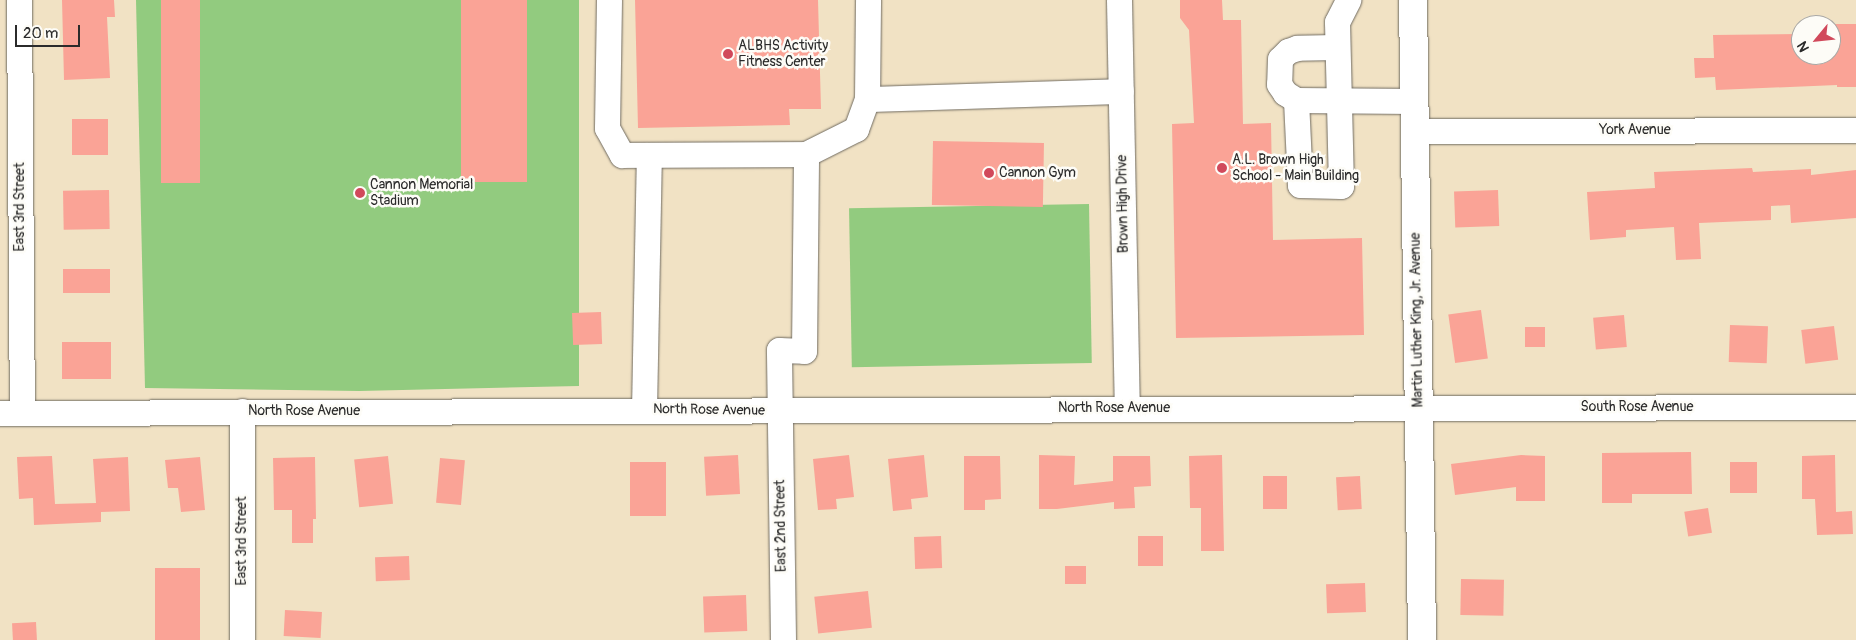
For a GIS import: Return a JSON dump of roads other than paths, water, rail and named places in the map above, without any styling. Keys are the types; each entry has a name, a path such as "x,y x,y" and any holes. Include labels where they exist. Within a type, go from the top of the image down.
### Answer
{"main road":[{"name":"Martin Luther King, Jr. Avenue","path":"1413,0 1422,640"}],"street":[{"name":"East 3rd Street","path":"11,413 19,0"},
{"path":"609,0 607,128 622,154 648,155 806,154 856,128 867,99 868,0"},
{"name":"Brown High Drive","path":"1119,0 1127,408"},
{"path":"1296,100 1300,185 1341,186 1336,47 1337,22 1348,0"},
{"path":"1336,47 1298,48 1288,51 1280,59 1279,84 1285,93 1296,100 1414,101"},
{"path":"867,99 1121,91"},
{"name":"York Avenue","path":"1414,131 1856,130"},
{"name":"East 2nd Street","path":"783,640 779,350 804,351 806,154"},
{"path":"644,410 648,155"},
{"name":"North Rose Avenue","path":"11,413 1418,407"},
{"name":"South Rose Avenue","path":"1418,407 1856,407"},
{"name":"East 3rd Street","path":"242,412 242,640"}],"place":[{"name":"ALBHS Activity Fitness Center","path":"728,54"},
{"name":"A.L. Brown High School - Main Building","path":"1222,168"},
{"name":"Cannon Gym","path":"989,173"},
{"name":"Cannon Memorial Stadium","path":"360,193"}]}
